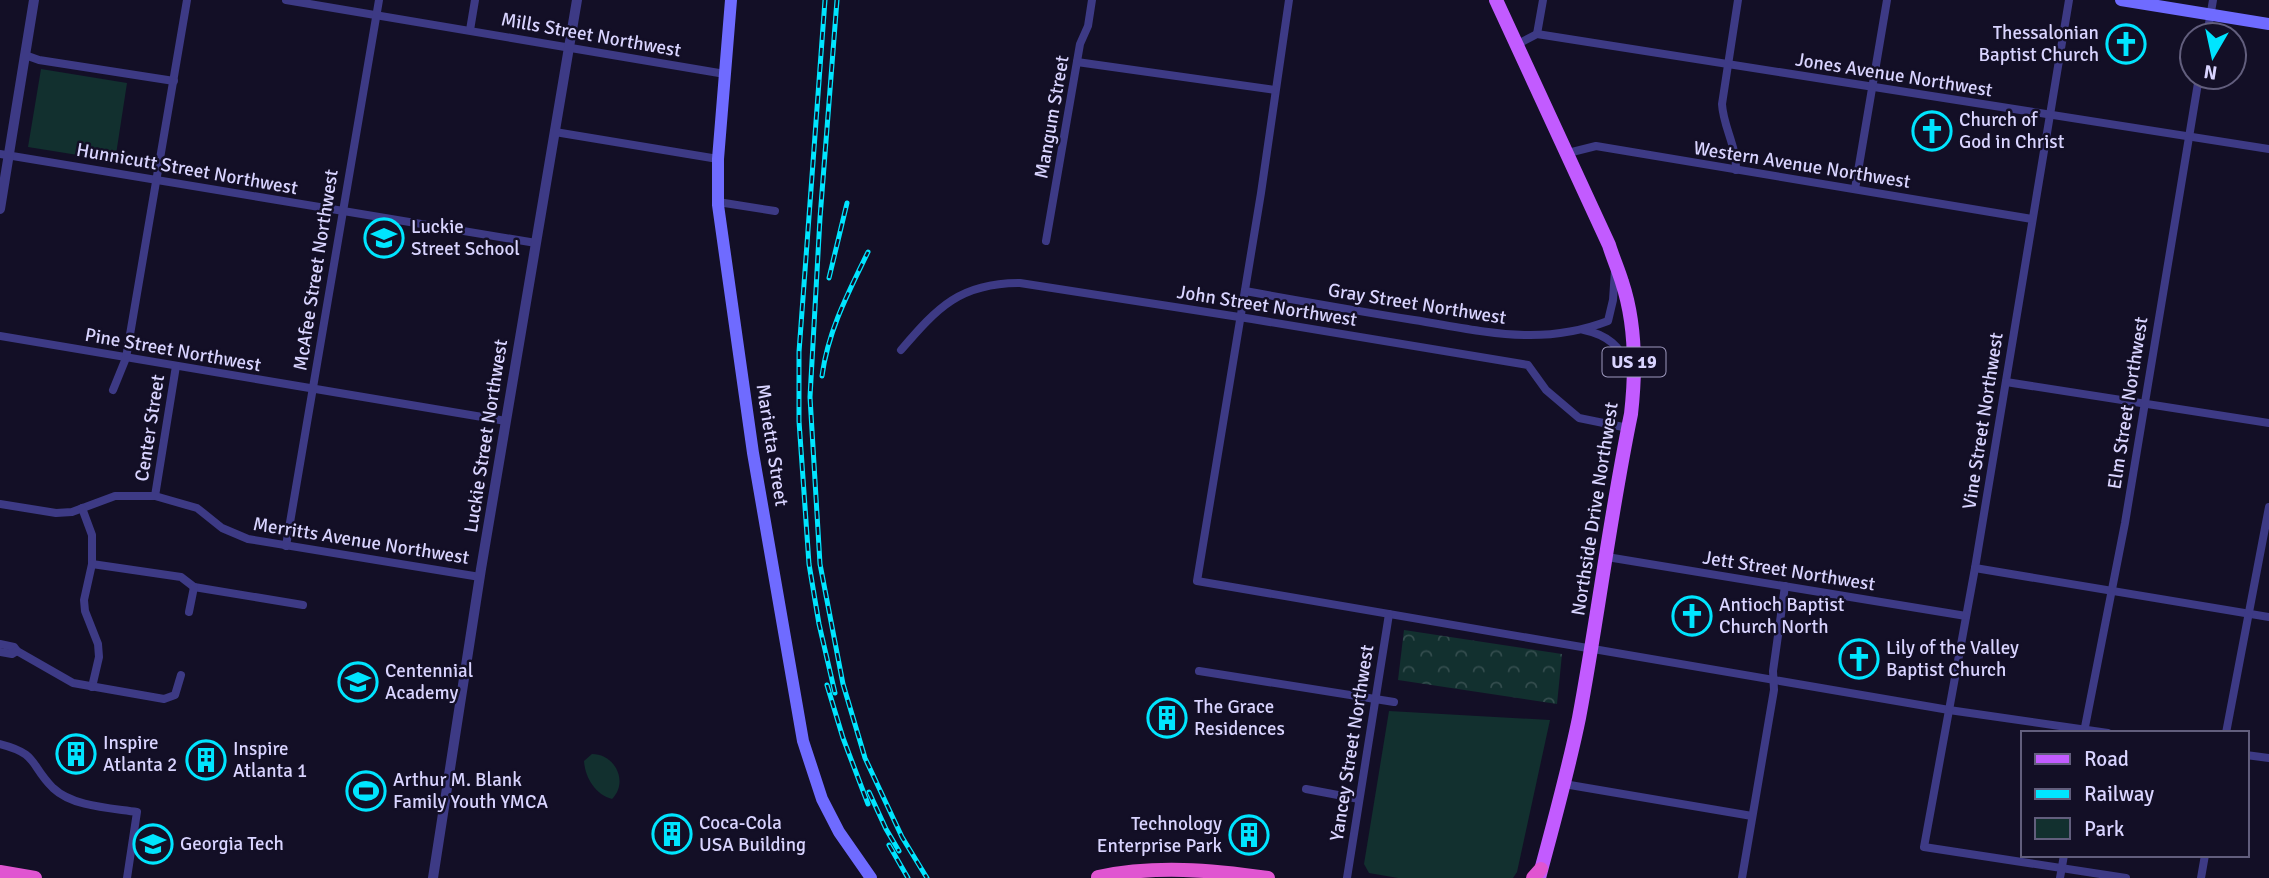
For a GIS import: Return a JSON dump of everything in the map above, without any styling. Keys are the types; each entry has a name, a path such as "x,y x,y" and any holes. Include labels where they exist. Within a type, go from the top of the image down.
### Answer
{"highway":[{"path":"1098,877 1179,870 1228,872 1268,878"},
{"path":"0,872 36,878"}],"main road":[{"name":"Marietta Street","path":"731,0 718,159 718,202 753,453 803,741 822,799 839,832 871,878"},
{"name":"Northside Drive Northwest","path":"1496,0 1609,245 1623,282 1633,334 1634,374 1628,428 1591,648 1563,784 1537,875"},
{"path":"2121,0 2269,24"}],"street":[{"path":"0,209 4,155 34,0"},
{"path":"113,390 126,358 187,0"},
{"name":"Mills Street Northwest","path":"286,0 725,74"},
{"name":"McAfee Street Northwest","path":"286,546 379,0"},
{"path":"470,30 475,0"},
{"name":"Luckie Street Northwest","path":"433,878 480,577 577,0"},
{"name":"Mangum Street","path":"1045,241 1080,44 1088,26 1093,0"},
{"path":"1289,0 1197,581 2084,731"},
{"path":"1516,45 1537,34 1543,0"},
{"path":"1736,170 1722,104 1738,0"},
{"path":"1855,189 1887,0"},
{"name":"Vine Street Northwest","path":"2061,868 1924,847 1975,568 2069,0"},
{"path":"2210,21 2213,0"},
{"name":"Jones Avenue Northwest","path":"1537,34 2269,149"},
{"path":"25,55 38,60 174,82"},
{"path":"1077,62 1275,90"},
{"name":"Elm Street Northwest","path":"2084,731 2125,523 2196,91"},
{"path":"555,132 718,159"},
{"name":"Western Avenue Northwest","path":"1567,153 1596,146 2032,219"},
{"name":"Hunnicutt Street Northwest","path":"4,155 536,243"},
{"path":"718,202 775,211"},
{"path":"1584,330 1608,321 1613,300 1615,263"},
{"name":"John Street Northwest","path":"901,350 943,306 977,287 997,283 1020,283 1528,365 1546,390 1565,409 1579,418 1628,428"},
{"name":"Gray Street Northwest","path":"1245,291 1515,337 1567,334 1584,330"},
{"path":"1584,330 1606,337 1615,344 1634,374"},
{"name":"Pine Street Northwest","path":"0,336 506,421"},
{"name":"Center Street","path":"155,496 176,366"},
{"path":"2006,382 2269,424"},
{"name":"Merritts Avenue Northwest","path":"0,504 56,513 82,508 115,496 155,496 197,508 233,535 480,577"},
{"path":"2226,731 2269,507"},
{"path":"82,508 92,535 92,564 84,600 85,611 99,644 92,687"},
{"name":"Jett Street Northwest","path":"1607,557 1966,615"},
{"path":"92,564 181,577 194,587 303,605"},
{"path":"1975,568 2269,617"},
{"path":"1742,878 1772,708 1773,671 1785,586"},
{"path":"189,612 194,587"},
{"name":"Yancey Street Northwest","path":"1347,878 1389,614"},
{"path":"0,645 15,647 17,651 73,683 164,699 175,695 181,675"},
{"path":"0,652 12,654 17,651"},
{"path":"1199,671 1394,702"},
{"path":"0,744 17,748 31,757 54,789 74,800 137,811 127,878"},
{"path":"2248,755 2269,758"},
{"path":"1563,784 1752,816"},
{"path":"1306,789 1359,799"},
{"path":"2060,878 2064,857"},
{"path":"2201,878 2205,857"},
{"path":"2061,868 2126,878"}],"green space":[{"path":"41,69 127,83 115,161 28,147"},
{"path":"1404,630 1562,654 1557,704 1398,680"},
{"path":"1389,711 1550,720 1517,872 1513,878 1398,878 1369,873 1364,864"},
{"path":"592,754 607,759 617,770 619,785 612,799 596,790 589,779 584,761"}],"railway":[{"path":"825,0 799,352 799,421 809,564 835,693"},
{"path":"837,0 820,218 810,397 820,564 843,684 865,758 902,837 927,878"},
{"path":"829,278 847,203"},
{"path":"822,376 834,328 868,252"},
{"path":"827,685 843,738 868,804"},
{"path":"869,792 899,851"},
{"path":"889,845 908,878"}],"place":[{"name":"Thessalonian Baptist Church","path":"2126,44"},
{"name":"Church of God in Christ","path":"1932,131"},
{"name":"Luckie Street School","path":"384,238"},
{"name":"Antioch Baptist Church North","path":"1692,616"},
{"name":"Lily of the Valley Baptist Church","path":"1859,659"},
{"name":"Centennial Academy","path":"358,682"},
{"name":"The Grace Residences","path":"1167,718"},
{"name":"Inspire Atlanta 2","path":"76,754"},
{"name":"Inspire Atlanta 1","path":"206,760"},
{"name":"Arthur M. Blank Family Youth YMCA","path":"366,791"},
{"name":"Coca-Cola USA Building","path":"672,834"},
{"name":"Technology Enterprise Park","path":"1249,835"},
{"name":"Georgia Tech","path":"153,844"}]}
